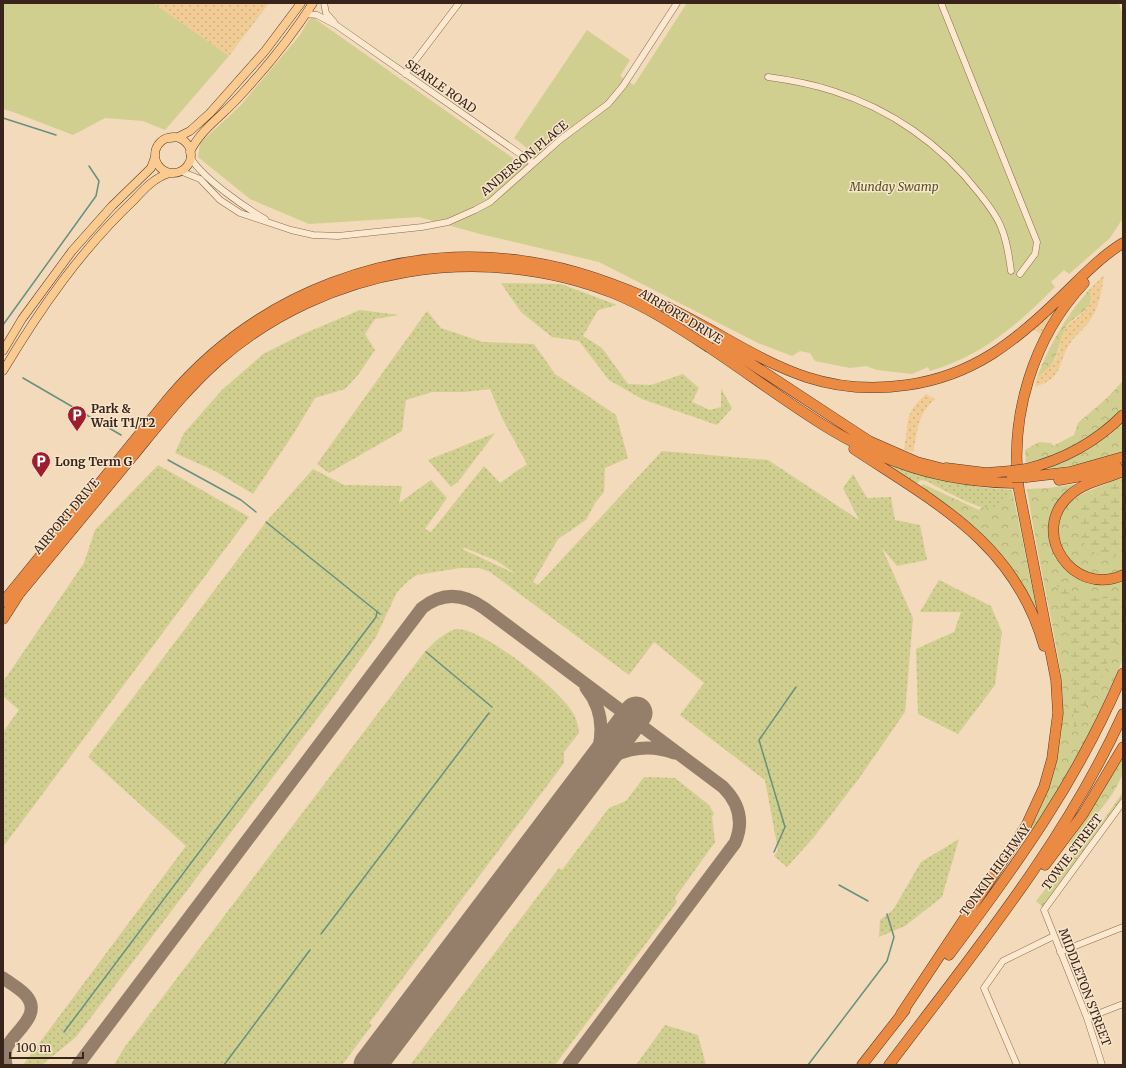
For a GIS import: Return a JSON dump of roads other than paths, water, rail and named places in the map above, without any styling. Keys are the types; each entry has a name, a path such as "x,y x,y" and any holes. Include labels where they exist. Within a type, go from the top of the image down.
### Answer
{"highway":[{"path":"617,286 679,313 754,355 789,372 817,381 841,385 892,387 922,382 952,374 980,362 998,351 1026,331 1089,271 1123,244"},
{"path":"902,1014 1008,855 1033,813 1048,773 1055,742 1058,713 1054,664 1018,479 1018,435 1023,399 1036,359 1056,319 1083,284 1123,249"},
{"name":"AIRPORT DRIVE","path":"3,602 187,378 233,336 286,303 326,284 370,270 400,263 448,258 487,257 531,262 575,272 617,286"},
{"name":"AIRPORT DRIVE","path":"3,619 16,598 166,415 209,369 250,336 280,317 325,295 373,279 425,269 480,266 539,272 614,294 665,319 847,439 894,462 928,472 962,479 1027,476 1087,476 1123,465"},
{"path":"617,286 655,304 682,320 869,441 901,456 961,473 1012,477 1070,472 1123,457"},
{"path":"796,406 828,432 960,520 998,557 1016,582 1036,619 1047,657 1058,713"},
{"path":"1027,476 1040,465 1077,449 1101,434 1123,415"},
{"path":"1123,471 1082,487 1071,494 1062,503 1058,511 1054,529 1057,549 1062,558 1076,572 1098,579 1112,579 1123,575"},
{"name":"TONKIN HIGHWAY","path":"862,1065 937,971 1034,838 1068,784 1088,748 1106,714 1123,673"},
{"path":"1094,775 1123,714"},
{"path":"889,1065 1012,902 1062,829 1109,752 1123,725"},
{"path":"1012,902 1041,871 1073,829 1123,747"}],"main road":[{"path":"3,350 22,318 72,251 112,206 151,168 157,147 161,142 170,138 178,137 190,131 210,113 265,51 301,3"},
{"path":"3,371 32,323 79,259 119,213 152,182 160,176 180,171 188,165 190,154 196,140 239,98 275,56 313,3"},
{"path":"170,138 181,140 188,147 190,154"},
{"path":"155,157 160,167 170,173"}],"street":[{"name":"SEARLE ROAD","path":"324,3 326,13 336,25"},
{"path":"405,74 459,3"},
{"name":"ANDERSON PLACE","path":"180,171 200,179 220,200 232,209 254,219 313,235 338,236 422,227 448,222 490,202 560,139 603,108 615,96 677,3"},
{"path":"941,3 1037,242 1035,254 1020,274"},
{"name":"SEARLE ROAD","path":"306,14 317,15 336,25 533,163"},
{"path":"768,77 808,84 850,97 889,115 929,142 960,171 997,219 1006,240 1011,271"},
{"name":"ANDERSON PLACE","path":"190,154 199,169 238,201 259,216 281,227"},
{"name":"TOWIE STREET","path":"1045,917 1044,908 1123,802"},
{"name":"MIDDLETON STREET","path":"1045,917 1087,1018 1102,1065"},
{"path":"1060,952 1123,927"},
{"path":"1017,1065 984,988 1003,961 1054,936"},
{"path":"1087,1018 1123,1004"}],"waterway":[{"path":"3,118 56,135"},
{"path":"3,325 96,196 99,181 89,166"},
{"path":"23,378 121,435"},
{"path":"168,460 241,500 256,512"},
{"path":"266,522 380,614"},
{"path":"64,1032 376,617 377,612"},
{"path":"426,652 492,707"},
{"path":"774,852 785,827 759,740 796,687"},
{"path":"321,934 489,713"},
{"path":"839,885 868,901"},
{"path":"808,1065 887,961 894,937 887,914"},
{"path":"224,1065 310,950"}],"place":[{"name":"Park & Wait T1/T2","path":"77,432"},
{"name":"Long Term G","path":"41,478"}],"park label":[{"name":"Munday Swamp","path":"894,186"}]}
